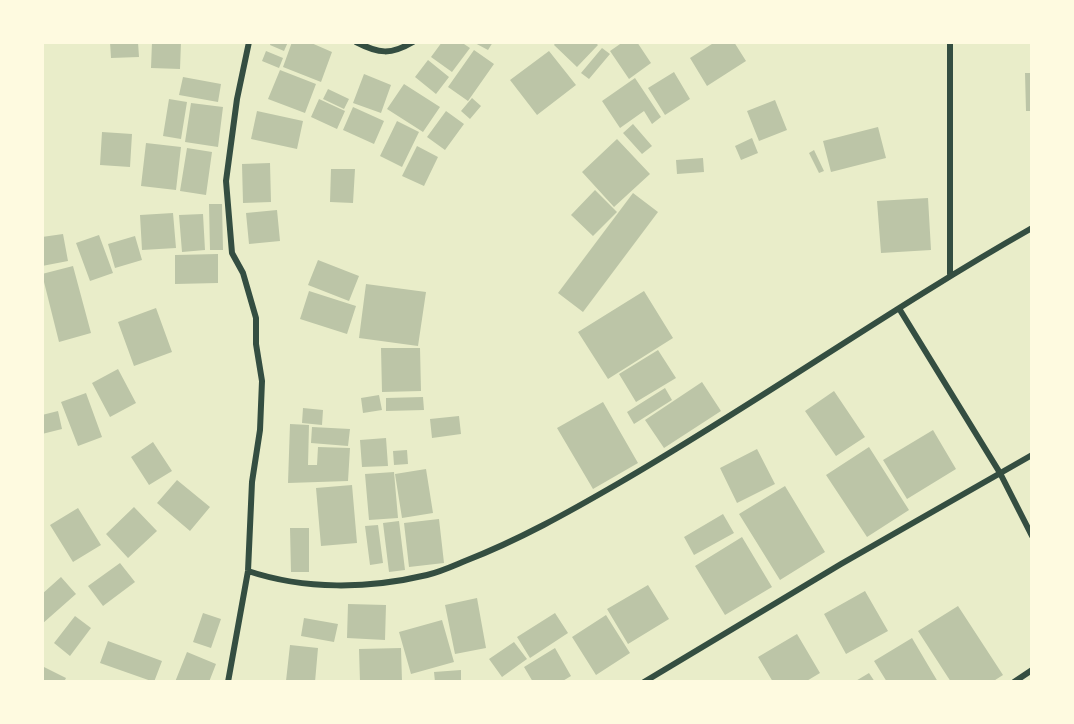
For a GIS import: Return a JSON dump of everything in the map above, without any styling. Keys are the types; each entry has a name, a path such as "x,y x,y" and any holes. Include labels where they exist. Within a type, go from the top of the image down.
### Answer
{"street":[{"path":"228,682 248,571 252,482 260,430 262,381 256,344 256,318 243,273 232,253 226,181 237,99 249,42"},
{"path":"356,42 372,50 396,52 414,42"},
{"path":"950,42 950,274"},
{"path":"248,571 279,581 307,584 377,584 429,575 491,551 558,519 659,460 900,310 950,274 1032,228"},
{"path":"900,310 1000,473 1032,536"},
{"path":"644,682 1032,455"},
{"path":"1014,682 1032,670"}],"building":[{"path":"110,42 138,42 139,57 111,58"},
{"path":"152,42 181,42 180,69 151,68"},
{"path":"271,42 288,42 284,51 270,45"},
{"path":"292,42 309,42 332,52 321,82 283,67"},
{"path":"442,42 461,42 470,48 452,72 431,57"},
{"path":"473,42 493,42 488,50"},
{"path":"556,42 595,42 598,45 577,67 554,45"},
{"path":"623,42 637,42 651,63 629,79 610,51"},
{"path":"715,42 734,42 746,61 707,86 690,58"},
{"path":"602,48 610,54 589,79 581,73"},
{"path":"474,50 494,64 468,101 448,87"},
{"path":"266,51 283,58 279,68 262,61"},
{"path":"549,51 576,85 537,115 510,80"},
{"path":"428,60 449,77 436,94 415,77"},
{"path":"280,70 316,84 305,113 268,99"},
{"path":"674,72 690,99 665,115 648,88"},
{"path":"1025,73 1032,73 1032,111 1026,111"},
{"path":"364,74 391,85 381,113 353,103"},
{"path":"183,77 221,84 218,102 179,95"},
{"path":"635,78 661,117 652,124 644,111 620,128 602,101"},
{"path":"404,84 440,107 423,132 387,109"},
{"path":"328,89 349,99 344,109 323,99"},
{"path":"472,98 481,106 470,119 461,111"},
{"path":"169,99 187,102 181,139 163,136"},
{"path":"319,99 345,111 337,129 311,117"},
{"path":"775,100 787,130 759,141 747,111"},
{"path":"191,103 223,107 218,147 185,142"},
{"path":"353,107 384,121 374,144 343,130"},
{"path":"257,111 303,121 297,149 251,139"},
{"path":"446,111 464,124 445,150 427,137"},
{"path":"397,121 419,132 402,167 380,156"},
{"path":"633,124 652,146 642,154 623,133"},
{"path":"878,127 886,158 831,172 823,141"},
{"path":"102,132 132,134 130,167 100,165"},
{"path":"752,138 758,153 741,160 735,146"},
{"path":"617,139 650,174 614,207 582,172"},
{"path":"146,143 181,147 176,190 141,186"},
{"path":"417,146 438,157 424,186 402,176"},
{"path":"187,148 212,152 206,195 180,191"},
{"path":"814,150 824,171 819,173 809,153"},
{"path":"703,158 704,172 677,174 676,160"},
{"path":"270,163 271,202 243,203 242,164"},
{"path":"331,169 355,169 353,203 330,202"},
{"path":"595,190 617,212 593,236 571,215"},
{"path":"633,193 658,212 583,312 558,293"},
{"path":"928,198 931,250 881,253 877,201"},
{"path":"209,204 222,204 223,250 210,250"},
{"path":"277,210 280,241 249,244 246,213"},
{"path":"173,213 176,248 142,250 140,215"},
{"path":"203,214 205,250 182,252 179,215"},
{"path":"63,234 68,261 42,266 42,237"},
{"path":"99,235 113,273 90,281 76,243"},
{"path":"135,236 142,260 115,268 108,244"},
{"path":"218,254 218,283 175,284 175,255"},
{"path":"318,260 359,276 349,301 308,285"},
{"path":"73,266 91,333 59,342 42,274"},
{"path":"366,284 426,292 418,346 359,338"},
{"path":"309,291 356,306 347,334 300,319"},
{"path":"644,291 673,338 608,379 578,332"},
{"path":"156,308 172,352 134,366 118,322"},
{"path":"381,348 420,348 421,391 382,392"},
{"path":"658,350 676,378 636,402 619,374"},
{"path":"118,369 136,403 110,417 92,383"},
{"path":"702,382 721,411 664,448 645,420"},
{"path":"665,388 672,400 634,424 627,412"},
{"path":"834,391 865,437 836,456 805,411"},
{"path":"86,393 102,437 78,446 61,402"},
{"path":"379,395 382,410 363,413 361,398"},
{"path":"423,397 424,410 386,411 386,398"},
{"path":"603,402 638,463 593,489 557,428"},
{"path":"303,408 323,410 322,425 302,423"},
{"path":"58,411 62,429 42,434 42,415"},
{"path":"459,416 461,434 432,438 430,419"},
{"path":"290,424 309,425 308,465 317,465 318,447 350,448 348,481 288,483"},
{"path":"312,427 350,429 348,446 311,443"},
{"path":"933,430 956,469 907,499 883,460"},
{"path":"386,438 388,466 362,467 360,440"},
{"path":"153,442 172,471 149,485 131,457"},
{"path":"869,447 909,510 867,537 826,475"},
{"path":"757,449 775,484 737,503 720,468"},
{"path":"407,450 408,464 394,465 393,451"},
{"path":"426,469 433,513 402,518 395,474"},
{"path":"394,472 398,518 369,520 365,474"},
{"path":"177,480 210,507 190,531 157,503"},
{"path":"352,485 357,543 321,546 316,488"},
{"path":"785,486 825,552 780,580 739,514"},
{"path":"134,507 157,531 128,558 106,534"},
{"path":"78,508 101,545 73,562 50,525"},
{"path":"723,514 734,533 694,555 684,537"},
{"path":"439,519 444,563 409,567 404,523"},
{"path":"399,521 405,570 389,572 383,523"},
{"path":"378,525 383,563 370,565 365,526"},
{"path":"290,528 309,528 309,572 291,572"},
{"path":"742,537 772,587 725,615 695,566"},
{"path":"120,563 135,582 103,606 88,586"},
{"path":"61,577 76,594 42,624 42,594"},
{"path":"648,585 669,619 628,644 607,609"},
{"path":"865,591 888,631 846,654 824,614"},
{"path":"477,598 486,648 455,654 445,605"},
{"path":"348,604 386,605 385,640 347,638"},
{"path":"958,606 1003,675 992,682 951,682 918,631"},
{"path":"203,613 221,619 211,648 193,642"},
{"path":"555,613 568,633 530,658 517,637"},
{"path":"606,615 630,653 596,675 572,637"},
{"path":"75,616 91,628 70,656 54,643"},
{"path":"304,618 338,624 334,642 301,636"},
{"path":"442,620 454,662 411,674 399,632"},
{"path":"797,634 820,673 805,682 773,682 758,657"},
{"path":"912,638 938,682 887,682 874,661"},
{"path":"108,641 162,661 154,682 100,663"},
{"path":"514,642 527,659 502,677 489,659"},
{"path":"290,645 318,648 315,682 286,681"},
{"path":"401,648 402,682 360,682 359,649"},
{"path":"555,648 571,676 561,682 533,682 524,667"},
{"path":"187,652 216,664 209,682 175,682"},
{"path":"42,666 66,678 64,682 42,682"},
{"path":"461,670 461,682 435,682 434,672"},
{"path":"869,673 875,682 854,682"}]}
